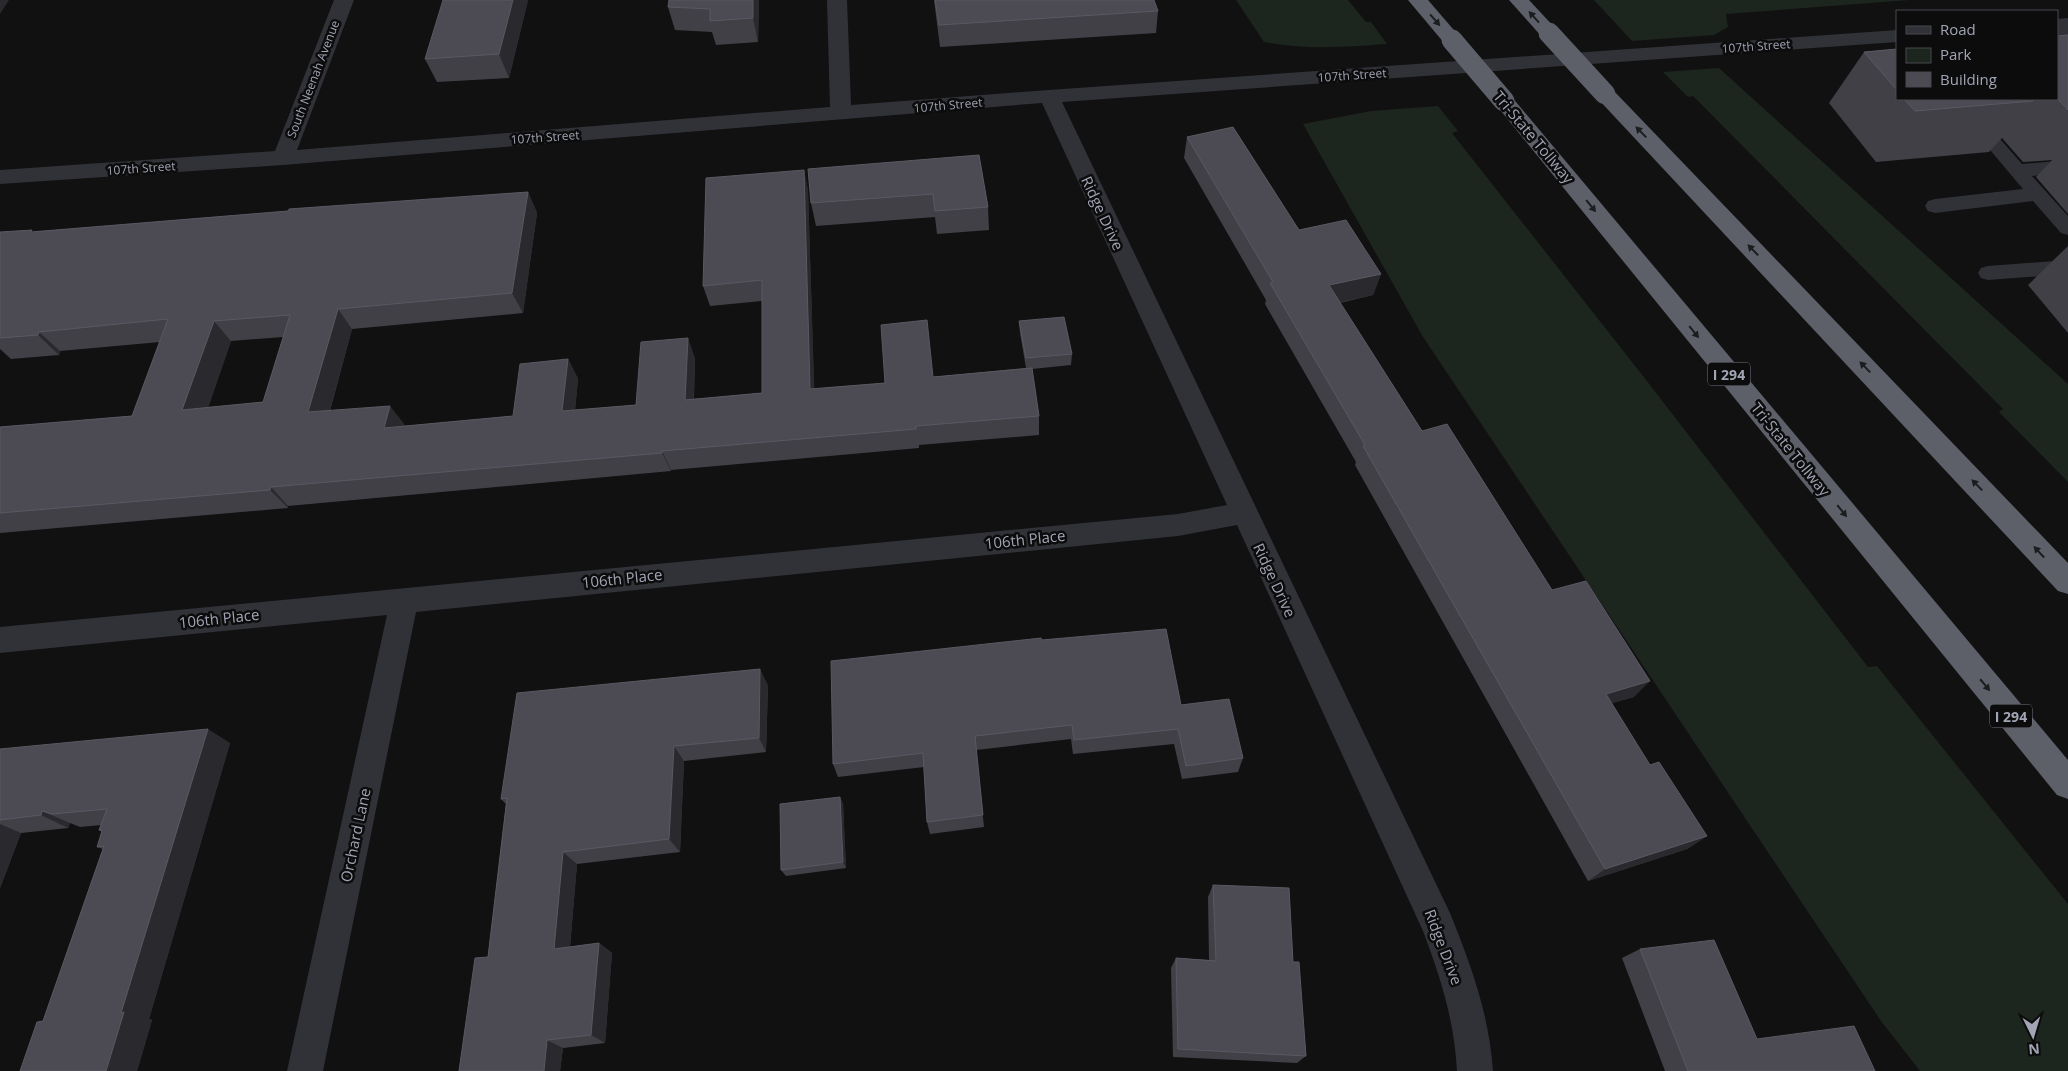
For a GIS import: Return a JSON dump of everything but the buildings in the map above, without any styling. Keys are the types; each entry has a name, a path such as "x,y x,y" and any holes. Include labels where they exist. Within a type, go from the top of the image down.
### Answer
{"highway":[{"name":"Tri-State Tollway","path":"1418,0 1504,101 2068,784"},
{"path":"1518,0 2068,582"}],"street":[{"name":"South Neenah Avenue","path":"283,158 344,0"},
{"path":"837,0 840,114"},
{"name":"107th Street","path":"0,177 283,158 1049,96 1896,36"},
{"name":"Ridge Drive","path":"1049,96 1243,513 1438,925 1460,984 1473,1038 1474,1071"},
{"name":"106th Place","path":"0,640 1178,524 1243,513"},
{"name":"Orchard Lane","path":"305,1071 404,600"}],"lane":[{"path":"2058,30 2068,40"},
{"path":"1957,100 2068,228"},
{"path":"2017,170 2068,166"},
{"path":"1935,206 2037,194"},
{"path":"1988,273 2068,266"}],"green space":[{"path":"1236,0 1348,0 1366,22 1371,22 1387,44 1311,47 1264,42"},
{"path":"1594,0 1910,0 1726,14 1728,27 1714,35 1632,41"},
{"path":"1719,68 2068,384 2068,482 1999,412 2003,409 1693,96 1688,97 1663,72"},
{"path":"1438,106 1458,131 1452,133 1868,667 1877,666 2068,904 2068,1071 1920,1071 1881,1021 1423,337 1303,124 1371,111"}]}
